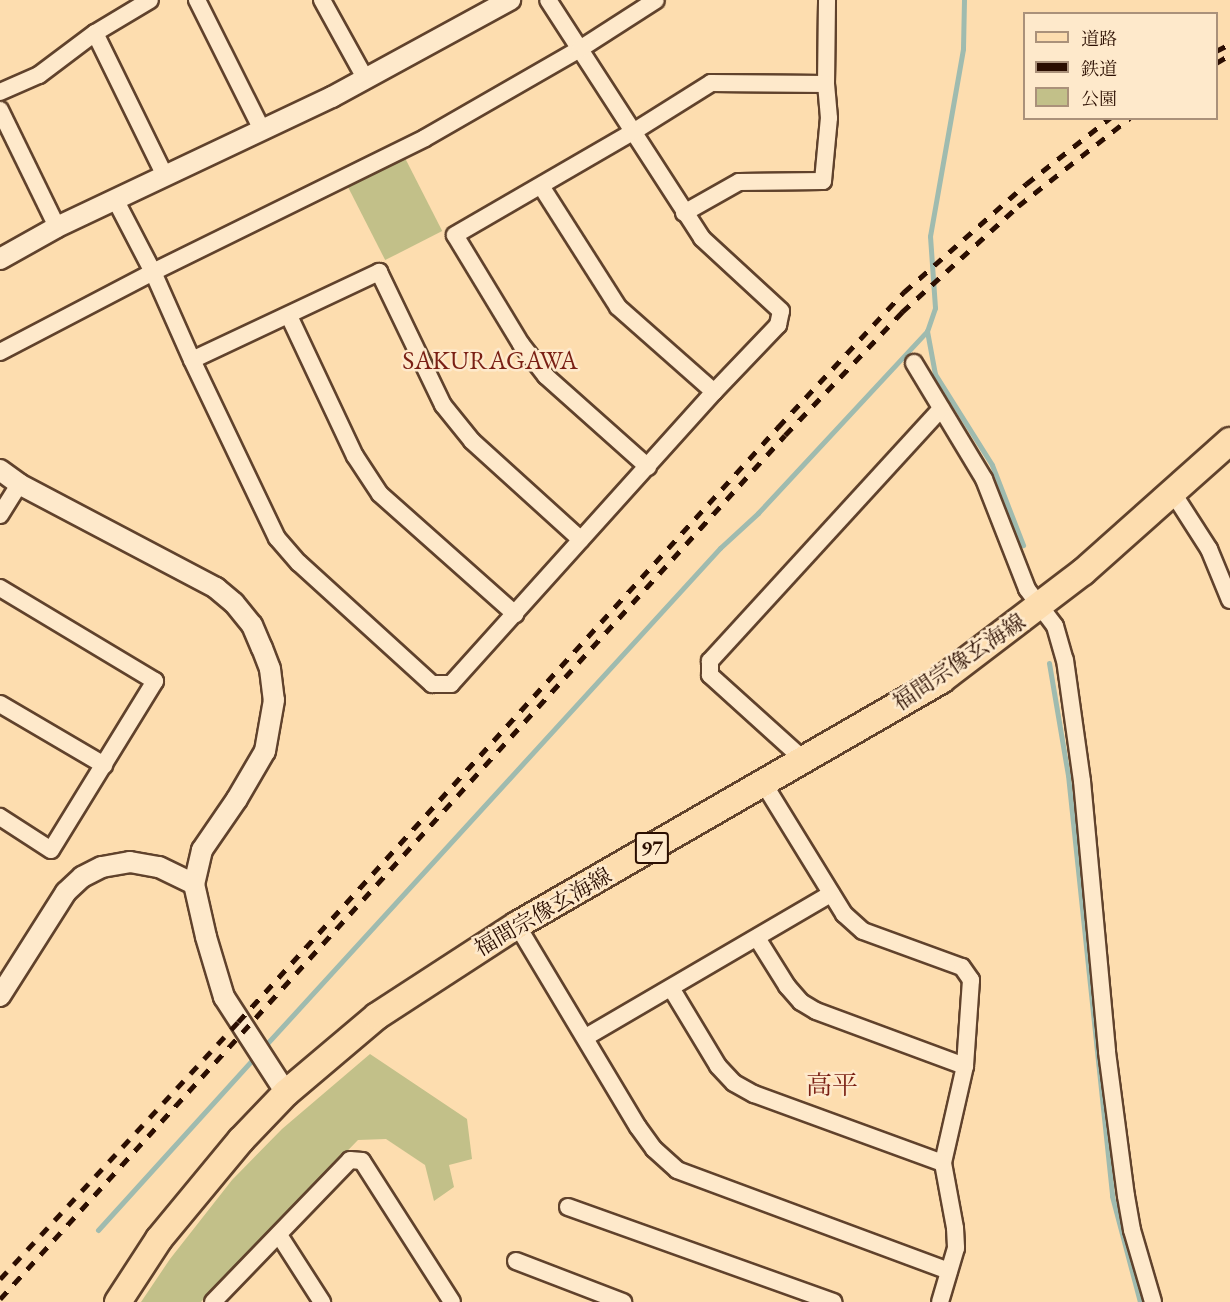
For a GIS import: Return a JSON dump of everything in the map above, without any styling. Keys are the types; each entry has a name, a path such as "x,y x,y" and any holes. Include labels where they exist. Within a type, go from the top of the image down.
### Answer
{"main road":[{"name":"福間宗像玄海線","path":"118,1302 159,1239 203,1185 286,1093 377,1016 517,925 941,680 1039,608 1230,441"}],"street":[{"path":"0,92 39,75 95,33 150,0"},
{"path":"197,0 262,130"},
{"path":"322,0 365,78"},
{"path":"0,259 57,226 116,201 365,78 510,0"},
{"path":"116,201 153,272 192,360 277,538 299,563 432,684 451,684 714,392 778,325 781,311 702,238 548,0"},
{"path":"0,352 153,272 425,138 580,49 656,0"},
{"path":"684,213 739,182 823,182 829,118 826,84 827,0"},
{"path":"95,33 165,176"},
{"path":"648,467 546,376 521,344 455,235 633,132 711,83 826,84"},
{"path":"0,110 57,226"},
{"path":"541,186 618,307 714,392"},
{"path":"192,360 379,272 443,405 472,441 581,540"},
{"path":"289,316 355,456 380,494 515,614"},
{"path":"914,363 984,478 1027,589 1039,608 1055,626 1065,660 1082,781 1107,1052 1126,1196 1132,1230 1153,1302"},
{"path":"804,760 710,675 710,661 941,409"},
{"path":"0,470 19,484 216,588 234,603 246,618 262,648 270,669 274,700 265,751 237,799 202,850 194,884 206,937 225,997 286,1093"},
{"path":"0,515 19,484"},
{"path":"1173,493 1209,549 1230,600"},
{"path":"0,588 155,681 51,850 0,817"},
{"path":"0,704 104,765"},
{"path":"764,784 844,914 863,931 962,967 971,980 965,1066 943,1163 955,1228 956,1248 940,1302"},
{"path":"0,997 66,892 82,877 102,867 130,862 159,867 194,884"},
{"path":"586,1037 831,894"},
{"path":"517,925 638,1127 654,1149 677,1170 949,1271"},
{"path":"757,938 787,986 801,1002 816,1011 965,1066"},
{"path":"671,988 718,1066 734,1083 753,1094 943,1163"},
{"path":"213,1302 350,1160 362,1161 453,1302"},
{"path":"568,1207 833,1302"},
{"path":"279,1235 322,1302"},
{"path":"516,1261 622,1302"}],"green space":[{"path":"405,158 442,231 385,260 348,187"},
{"path":"370,1054 467,1119 472,1159 449,1165 454,1187 434,1201 425,1165 386,1139 358,1140 201,1302 141,1302 170,1259 232,1180 282,1129"}],"waterway":[{"path":"964,0 963,49 930,236 935,308 927,331 935,374 992,465 1023,545"},
{"path":"262,1049 720,548 758,513 927,331"},
{"path":"1049,663 1068,775 1112,1196 1140,1302"},
{"path":"98,1230 256,1056"}],"railway":[{"path":"1218,50 1230,44"},
{"path":"1218,62 1230,55"},
{"path":"0,1279 238,1022 778,427 904,292 1026,184 1107,120"},
{"path":"0,1299 785,435 902,312 1018,206 1127,120"}],"district":[{"name":"SAKURAGAWA","path":"490,361"},
{"name":"高平","path":"832,1086"}]}
